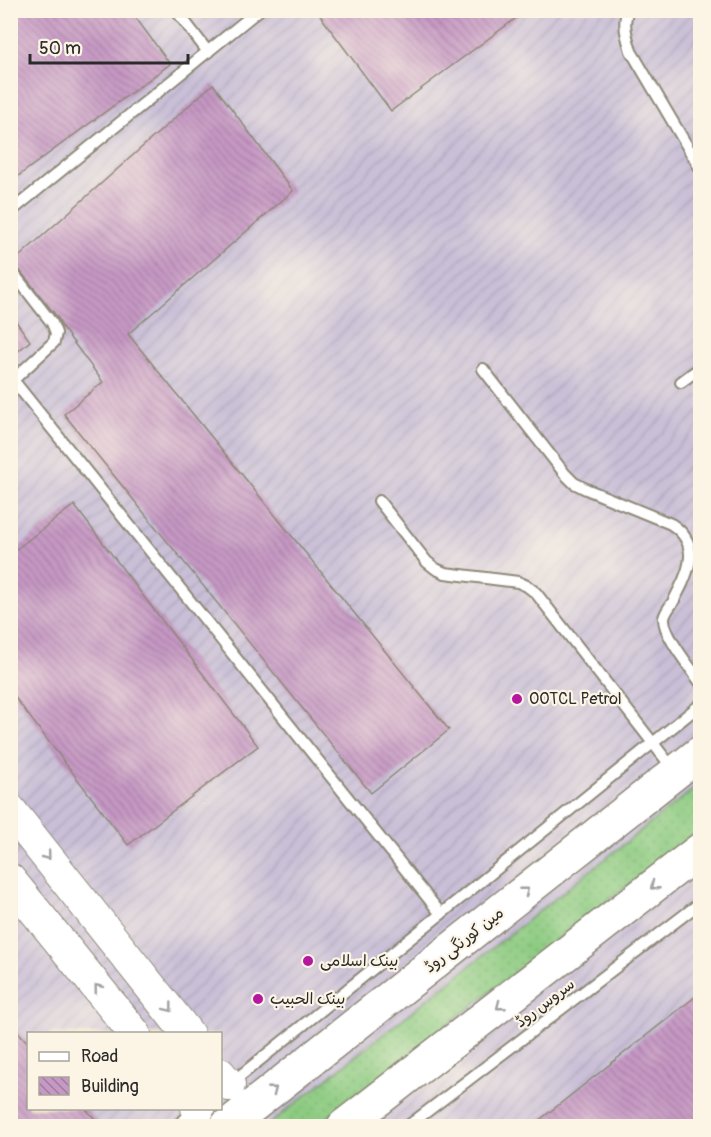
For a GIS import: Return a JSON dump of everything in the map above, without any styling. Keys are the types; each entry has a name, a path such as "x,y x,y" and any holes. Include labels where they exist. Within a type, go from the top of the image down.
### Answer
{"main road":[{"name":"مین کورنگی روڈ","path":"227,1126 688,763"},
{"path":"344,1126 700,850"}],"street":[{"path":"10,810 186,1032"},
{"path":"10,880 133,1032"}],"lane":[{"path":"176,10 208,52"},
{"path":"10,212 259,10"},
{"path":"628,10 625,30 631,51 700,168"},
{"path":"10,269 52,323 56,333 54,342 12,381 441,914"},
{"path":"681,382 700,368"},
{"path":"483,369 556,464 574,483 671,524 680,530 689,549 690,563 686,576 664,617 672,641 700,682"},
{"path":"379,501 427,562 436,569 445,573 518,582 536,593 652,743 688,763"},
{"path":"222,1088 700,705"},
{"name":"سروس روڈ","path":"408,1126 700,903"}],"shaded area":[{"path":"10,11 700,11 700,1126 11,1126"}],"green space":[{"path":"700,784 700,830 316,1126 267,1126"}],"building":[{"path":"10,10 130,10 170,64 10,182"},
{"path":"316,10 527,10 391,111"},
{"path":"213,84 293,191 128,334 449,730 371,793 64,414 103,382 62,327 58,318 13,262"},
{"path":"10,313 30,341 10,358"},
{"path":"74,505 258,746 128,845 10,691 10,554"},
{"path":"700,993 700,1126 532,1126"},
{"path":"10,1023 27,1042 27,1110 87,1110 101,1126 10,1126"}],"place":[{"name":"OOTCL Petrol","path":"517,699"},
{"name":"بینک اسلامی","path":"308,961"},
{"name":"بينک الحبيب","path":"258,999"}]}
